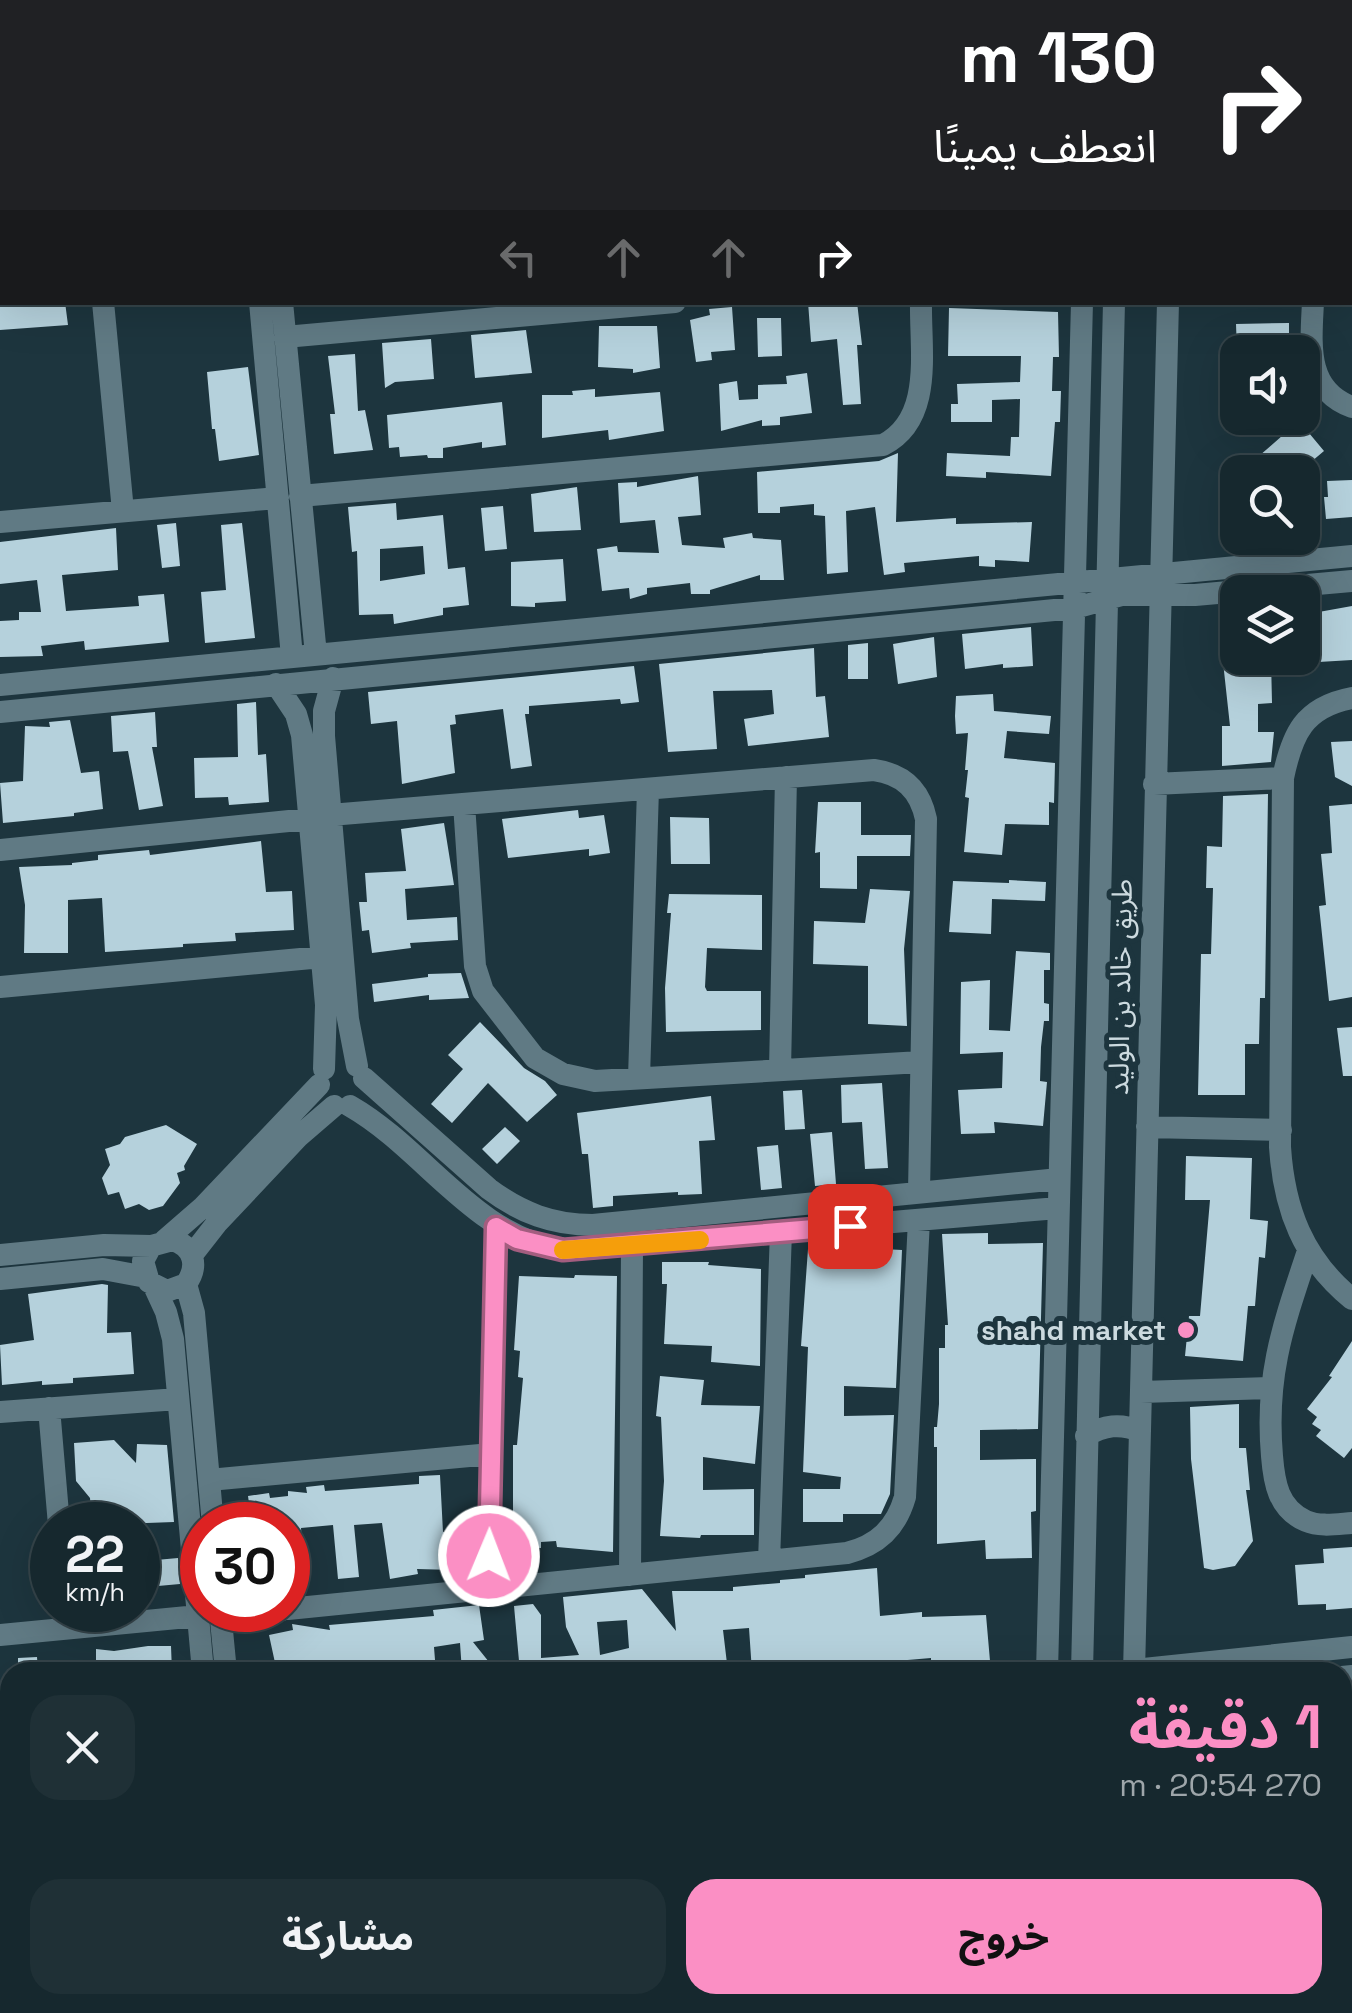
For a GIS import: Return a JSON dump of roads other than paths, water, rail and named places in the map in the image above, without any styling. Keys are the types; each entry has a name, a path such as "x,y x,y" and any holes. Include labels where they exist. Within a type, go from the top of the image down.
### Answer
{"street":[{"path":"103,305 123,511"},
{"path":"260,305 289,497 304,656"},
{"path":"282,305 289,497"},
{"path":"0,522 883,445 904,430 917,407 921,305"},
{"path":"1047,1662 1082,305"},
{"name":"طريق خالد بن الوليد","path":"1082,1662 1114,305"},
{"name":"طريق خالد بن الوليد","path":"1134,1662 1168,305"},
{"path":"1313,305 1314,370 1324,389 1352,408"},
{"path":"285,337 600,306"},
{"path":"0,685 1076,582 1106,589 1161,584 1352,556"},
{"path":"1161,584 1195,595 1352,580"},
{"path":"0,712 1075,608 1106,589"},
{"path":"563,631 564,656"},
{"path":"333,678 323,724 320,817 327,1021 321,1077 324,1098 378,1124 496,1227 517,1239 563,1250 1058,1208"},
{"path":"192,1255 298,1137 362,1094 320,817 300,724 276,684"},
{"path":"1352,698 1322,707 1302,724 1290,747 1283,778 1280,1130 1282,1184 1292,1218 1308,1251 1352,1299"},
{"path":"0,850 464,804 874,770 890,772 915,790 926,819 918,1192"},
{"path":"780,1070 786,777"},
{"path":"1154,784 1283,778"},
{"path":"639,1078 648,789"},
{"path":"464,804 474,966 490,1003 535,1058 549,1067 595,1081 921,1062"},
{"path":"0,987 322,957"},
{"path":"195,1502 172,1339 166,1312 143,1261 158,1243 203,1207 329,1064 344,1060 498,1196 554,1222 593,1225 1059,1179"},
{"path":"1147,1127 1280,1130"},
{"path":"310,1607 863,1549 888,1532 902,1510 907,1484 919,1220"},
{"path":"488,1589 496,1227"},
{"path":"769,1561 781,1232"},
{"path":"0,1243 0,1255 181,1243 192,1255 194,1268 186,1284 174,1290 103,1269 0,1279"},
{"path":"630,1575 632,1246"},
{"path":"1308,1251 1277,1347 1270,1388 1271,1447 1280,1497 1290,1511 1306,1521 1352,1523"},
{"path":"186,1284 194,1313 211,1502"},
{"path":"1141,1392 1270,1388"},
{"path":"0,1412 178,1398"},
{"path":"49,1408 57,1502"},
{"path":"1086,1436 1118,1425 1140,1431"},
{"path":"209,1480 492,1454"},
{"path":"0,1635 30,1628"},
{"path":"205,1662 210,1632"},
{"path":"217,1632 224,1662"},
{"path":"1216,1662 1352,1647"}],"place":[{"name":"shahd market","path":"1186,1330"}]}
